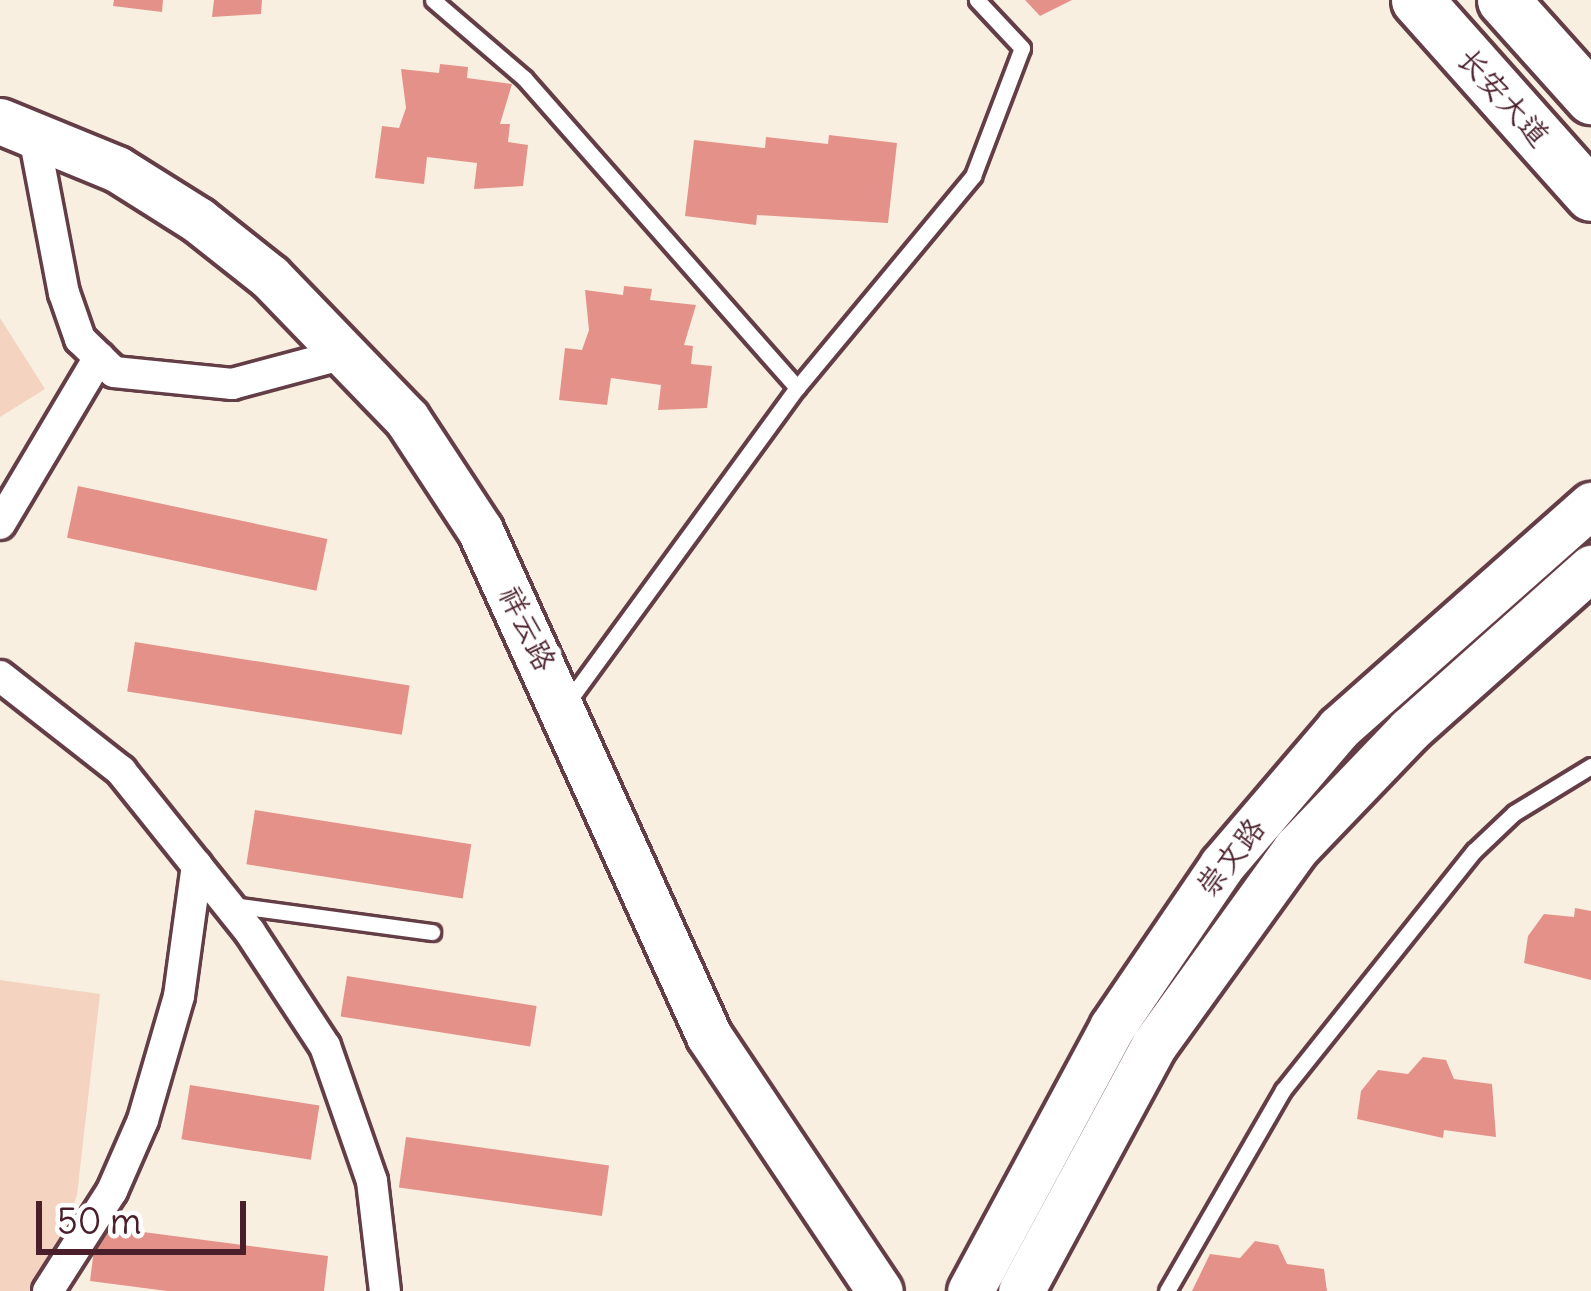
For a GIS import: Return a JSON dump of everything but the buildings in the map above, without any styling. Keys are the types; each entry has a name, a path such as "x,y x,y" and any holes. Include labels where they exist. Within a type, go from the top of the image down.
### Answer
{"main road":[{"name":"长安大道","path":"1417,0 1591,195"},
{"path":"1503,0 1591,98"},
{"name":"祥云路","path":"17,126 117,170 198,220 349,353 457,488 565,705 692,1005 880,1291"},
{"name":"崇文路","path":"970,1291 1112,1027 1222,865 1339,728 1591,505"},
{"name":"崇文路","path":"1021,1291 1174,1012 1296,848 1382,757 1591,568"}],"street":[{"path":"17,126 80,340 114,372 146,381 232,384 349,353"},
{"path":"4,509 99,357"},
{"path":"0,676 121,771 229,905 326,1046 373,1181 385,1291"},
{"path":"48,1291 112,1191 142,1120 178,996 197,866"}],"lane":[{"path":"433,0 524,78 797,388"},
{"path":"565,705 797,388 973,176 1022,47 977,0"},
{"path":"1167,1291 1282,1090 1474,851 1514,813 1591,766"},
{"path":"229,905 432,932"}],"shaded area":[{"path":"0,318 45,389 0,417"},
{"path":"0,980 100,994 77,1195 56,1253 29,1291 0,1291"}]}
